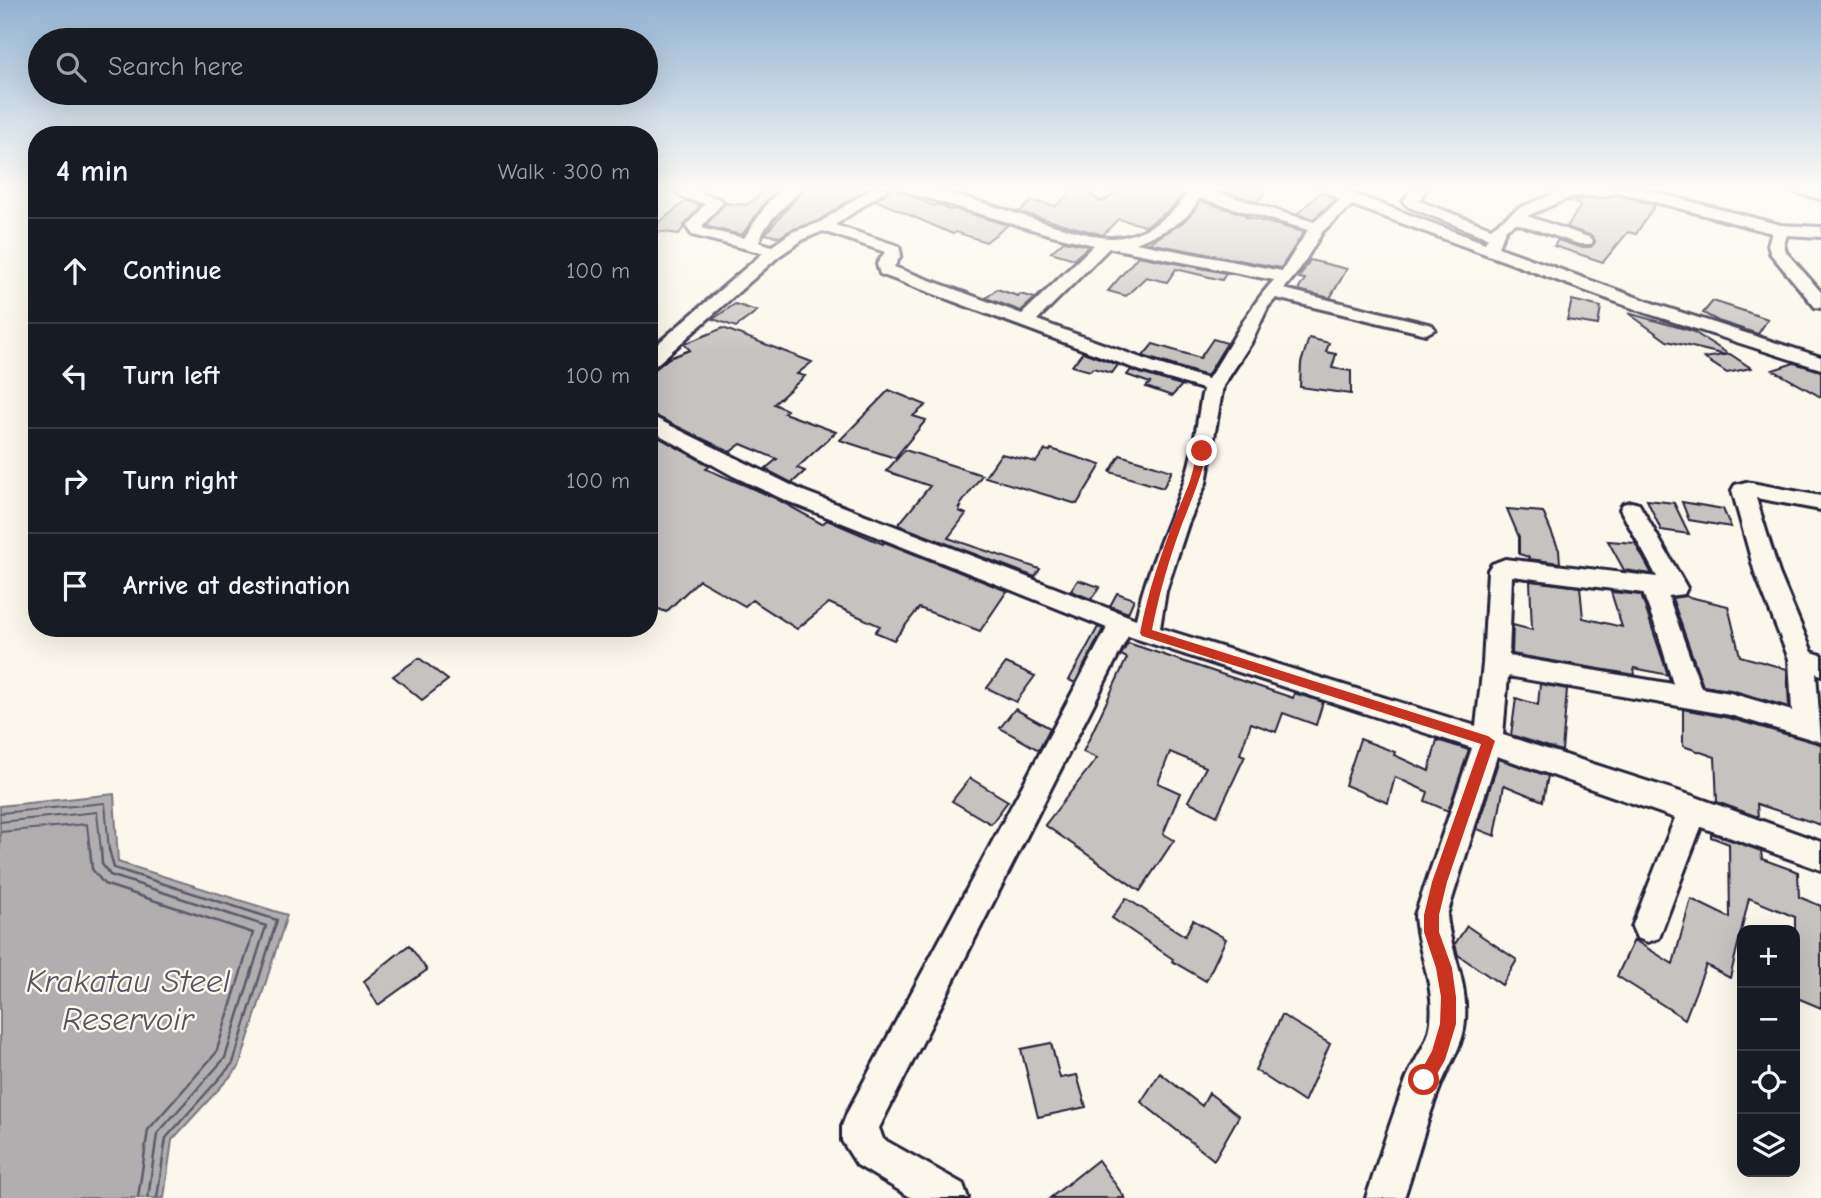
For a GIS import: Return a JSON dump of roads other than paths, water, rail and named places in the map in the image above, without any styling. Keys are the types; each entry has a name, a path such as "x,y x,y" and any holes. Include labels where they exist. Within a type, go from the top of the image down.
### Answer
{"street":[{"path":"747,244 773,251"},
{"path":"658,353 728,294 773,251 785,244"},
{"path":"878,244 893,249 893,255 885,264 886,270 1148,367 1213,386"},
{"path":"1027,320 1108,244"},
{"path":"1113,244 1279,284 1426,329"},
{"path":"949,1198 870,1152 861,1141 860,1126 1154,591 1177,524 1195,483 1213,386 1242,344 1255,312 1279,284 1306,244"},
{"path":"1495,244 1686,320 1821,363"},
{"path":"1776,244 1778,253 1821,303"},
{"path":"658,426 741,471 795,496 1134,628 1693,809 1821,856"},
{"path":"1496,664 1690,696 1753,709 1814,728 1811,662 1767,573 1742,491 1746,489 1821,503"},
{"path":"1385,1198 1424,1080 1439,1054 1448,1024 1444,968 1432,932 1431,915 1488,741 1502,568 1676,587 1631,509"},
{"path":"1652,585 1671,633 1690,696"},
{"path":"1648,927 1693,809"}],"water":[{"name":"Krakatau Steel Reservoir","path":"114,794 118,862 287,915 239,1067 172,1140 164,1198 0,1198 0,806"}]}
